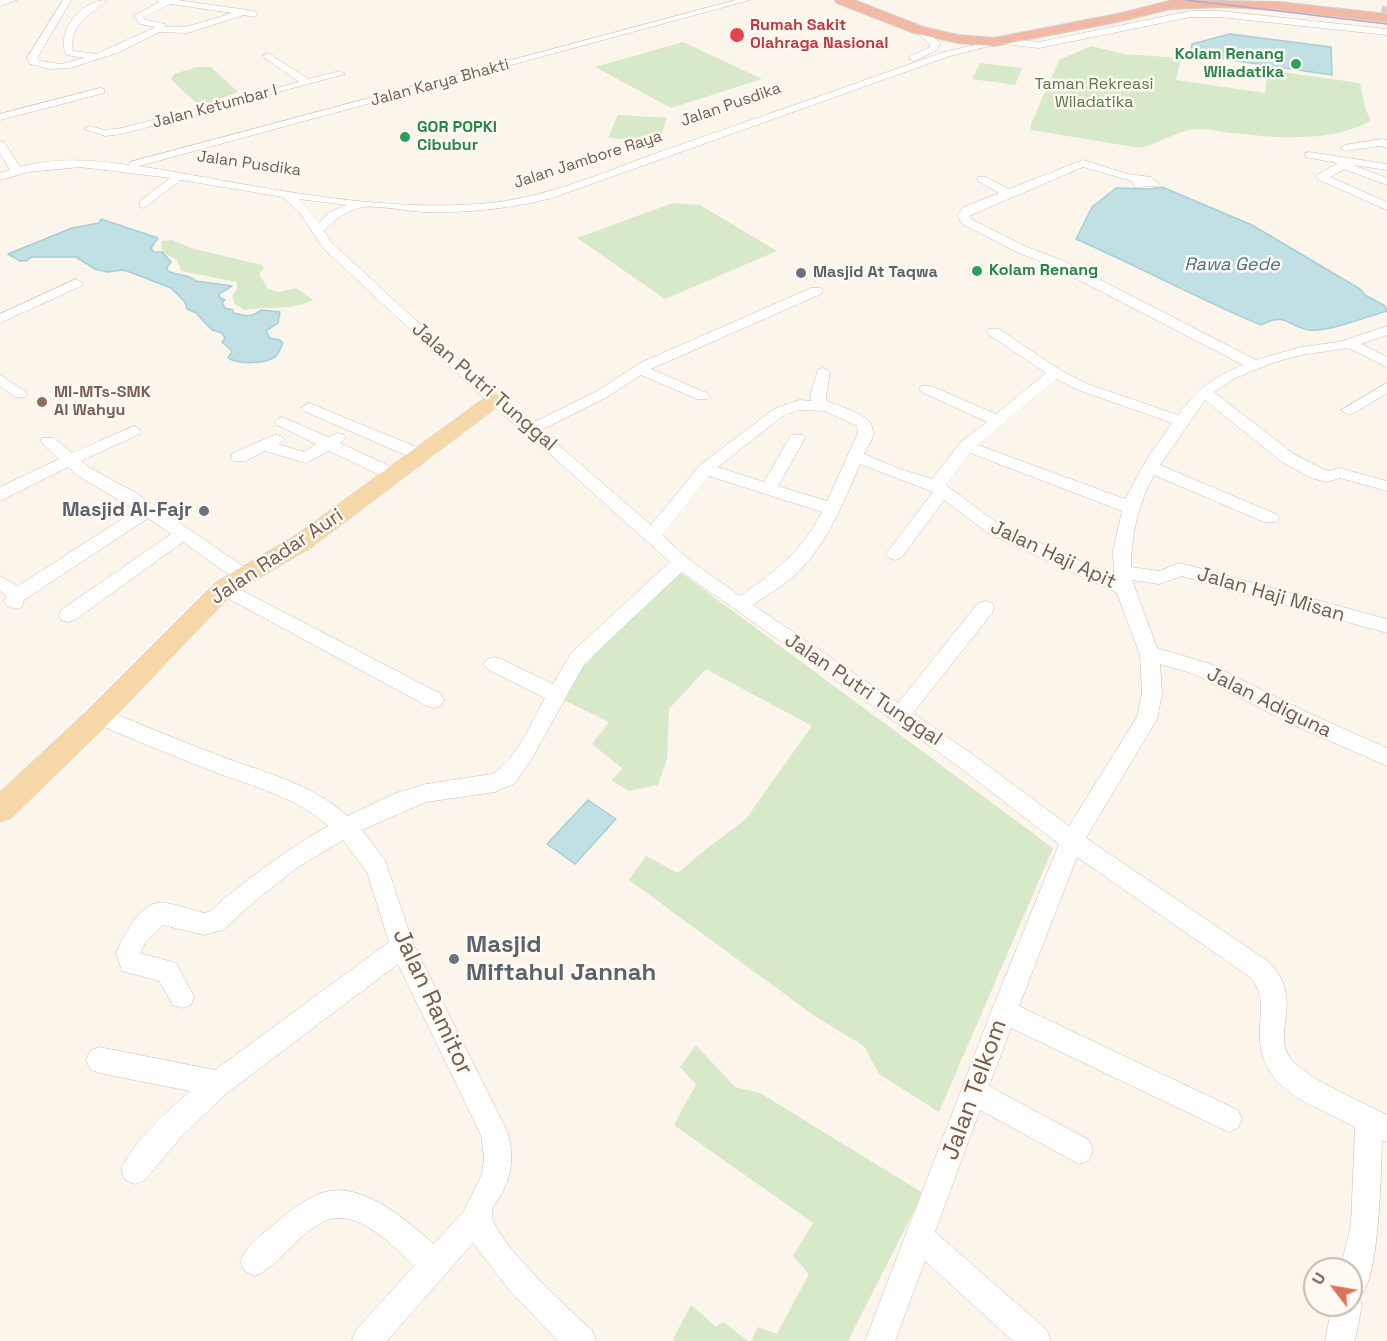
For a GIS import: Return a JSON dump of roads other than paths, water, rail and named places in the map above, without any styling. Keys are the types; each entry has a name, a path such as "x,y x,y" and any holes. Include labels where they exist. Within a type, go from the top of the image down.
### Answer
{"highway":[{"path":"842,0 919,30"},
{"name":"Jalan Jambore Raya","path":"919,30 958,39 999,41 1024,38 1189,0"},
{"path":"1272,0 1385,13"},
{"path":"1332,0 1385,13"},
{"path":"1171,5 1204,1 1253,2 1385,13"}],"main road":[{"name":"Jalan Radar Auri","path":"0,810 99,716 169,641 234,582 304,541 418,454 494,400"}],"street":[{"path":"0,3 14,0"},
{"path":"67,0 58,10 44,42 32,61 43,66 60,67 96,57 160,28 187,30 249,13 157,0"},
{"path":"96,57 69,53 69,36 75,19 103,0"},
{"name":"Jalan Karya Bhakti","path":"134,164 746,0"},
{"path":"160,28 160,25 143,21 137,17 169,1"},
{"path":"999,41 1039,45 1182,15 1204,14 1387,32"},
{"name":"Jalan Pusdika","path":"109,166 134,164 345,193 431,199 503,198 636,160 928,52 934,48 935,43 919,30"},
{"name":"Jalan Jambore Raya","path":"0,177 16,170 56,163 109,166 287,194 366,202 475,208 511,204 948,54 999,41"},
{"path":"268,56 307,83"},
{"name":"Jalan Ketumbar I","path":"89,129 105,133 122,131 340,74"},
{"path":"0,117 45,110 100,90"},
{"path":"1345,148 1385,143"},
{"path":"0,144 16,170"},
{"path":"1309,154 1387,167"},
{"path":"1137,179 1083,163 968,210 964,213 964,219 1023,250 1059,264 1255,365"},
{"path":"1387,182 1345,166 1338,166 1321,177 1387,206"},
{"path":"144,204 178,177"},
{"path":"982,179 1009,194"},
{"path":"305,211 323,198 345,193"},
{"name":"Jalan Putri Tunggal","path":"287,194 305,211 327,245 494,400 531,429 681,562 740,606 965,760 1072,841 1268,976 1275,995 1272,1049 1280,1068 1291,1078 1378,1124"},
{"path":"318,231 332,216 366,202"},
{"path":"0,319 76,283"},
{"path":"531,429 602,394 640,369 816,291"},
{"path":"1123,580 1122,551 1134,496 1150,467 1181,421 1205,392 1228,376 1287,354 1350,344 1368,335 1387,330"},
{"path":"994,332 1055,373 1096,393 1181,421"},
{"path":"1350,344 1387,363"},
{"path":"640,369 702,396"},
{"path":"823,372 818,397 824,407"},
{"path":"895,554 967,446 1055,373"},
{"path":"0,379 21,394"},
{"path":"1349,410 1387,387"},
{"path":"926,389 998,421"},
{"path":"1205,392 1288,458 1317,474 1327,477 1339,472 1387,486"},
{"path":"651,537 706,469 790,406 824,407 854,417 864,425 866,433 832,509 792,567 740,606"},
{"path":"239,457 265,445 290,426 316,411 418,454"},
{"path":"290,426 392,474"},
{"path":"265,445 304,459 352,427"},
{"path":"3,490 134,431"},
{"path":"768,490 797,438"},
{"path":"48,441 88,476 123,493 182,535 234,582 434,700"},
{"path":"967,446 1131,507"},
{"name":"Jalan Haji Apit","path":"855,456 894,473 940,488 994,529 1123,580"},
{"path":"1150,467 1270,518"},
{"path":"706,469 832,509"},
{"path":"0,582 18,599 148,510"},
{"path":"68,615 182,535"},
{"path":"182,996 167,971 131,963 128,953 137,935 159,913 204,924 215,922 247,893 290,860 346,827 404,800 426,793 495,783 507,777 517,766 578,658 681,562"},
{"name":"Jalan Haji Misan","path":"1123,580 1169,577 1180,569 1387,626"},
{"name":"Jalan Telkom","path":"880,1341 1004,1012 1072,841 1147,719 1152,694 1150,656 1123,580"},
{"path":"900,715 985,608"},
{"name":"Jalan Adiguna","path":"1150,656 1166,656 1197,668 1297,718 1387,757"},
{"path":"494,664 558,695"},
{"name":"Jalan Ramitor","path":"99,716 165,744 279,785 312,801 346,827 366,849 377,867 402,946 494,1133 498,1157 497,1171 477,1216 367,1341"},
{"path":"135,1170 172,1126 218,1083 402,946"},
{"path":"1004,1012 1229,1119"},
{"path":"99,1060 218,1083"},
{"path":"974,1092 1079,1150"},
{"path":"1358,1257 1365,1225 1378,1124"},
{"path":"255,1261 300,1220 329,1205 352,1207 374,1216 399,1233 435,1265"},
{"path":"477,1216 479,1229 497,1256 580,1341"},
{"path":"920,1238 1035,1341"},
{"path":"1340,1341 1345,1317"}],"water":[{"name":"Kolam Renang Wiladatika","path":"1230,34 1331,47 1332,75 1190,54 1192,44"},
{"name":"Rawa Gede","path":"1162,187 1252,225 1360,289 1365,295 1385,306 1387,311 1336,327 1316,330 1301,328 1282,320 1270,321 1261,325 1076,239 1092,207 1116,188"},
{"path":"101,219 158,238 151,248 154,252 162,252 171,262 167,267 168,271 196,281 232,286 219,294 219,297 225,300 222,303 225,308 233,310 233,313 247,316 261,310 280,312 278,323 266,331 270,338 283,343 277,355 259,362 228,358 232,351 222,342 225,338 222,333 212,330 196,313 187,309 185,302 171,288 135,274 123,270 107,272 95,269 76,257 32,257 26,261 20,261 8,254 72,228 99,223"},
{"path":"588,800 616,819 575,864 547,844"}],"tunnel":[{"path":"1381,13 1387,14"}],"tram line":[{"path":"1186,0 1387,24"}],"place":[{"name":"Rumah Sakit Olahraga Nasional","path":"737,35"},
{"name":"Kolam Renang Wiladatika","path":"1296,64"},
{"name":"GOR POPKI Cibubur","path":"405,137"},
{"name":"Kolam Renang","path":"977,271"},
{"name":"Masjid At Taqwa","path":"801,273"},
{"name":"MI-MTs-SMK Al Wahyu","path":"42,402"},
{"name":"Masjid Al-Fajr","path":"204,511"},
{"name":"Masjid Miftahul Jannah","path":"454,959"}],"park label":[{"name":"Taman Rekreasi Wiladatika","path":"1094,94"}]}
